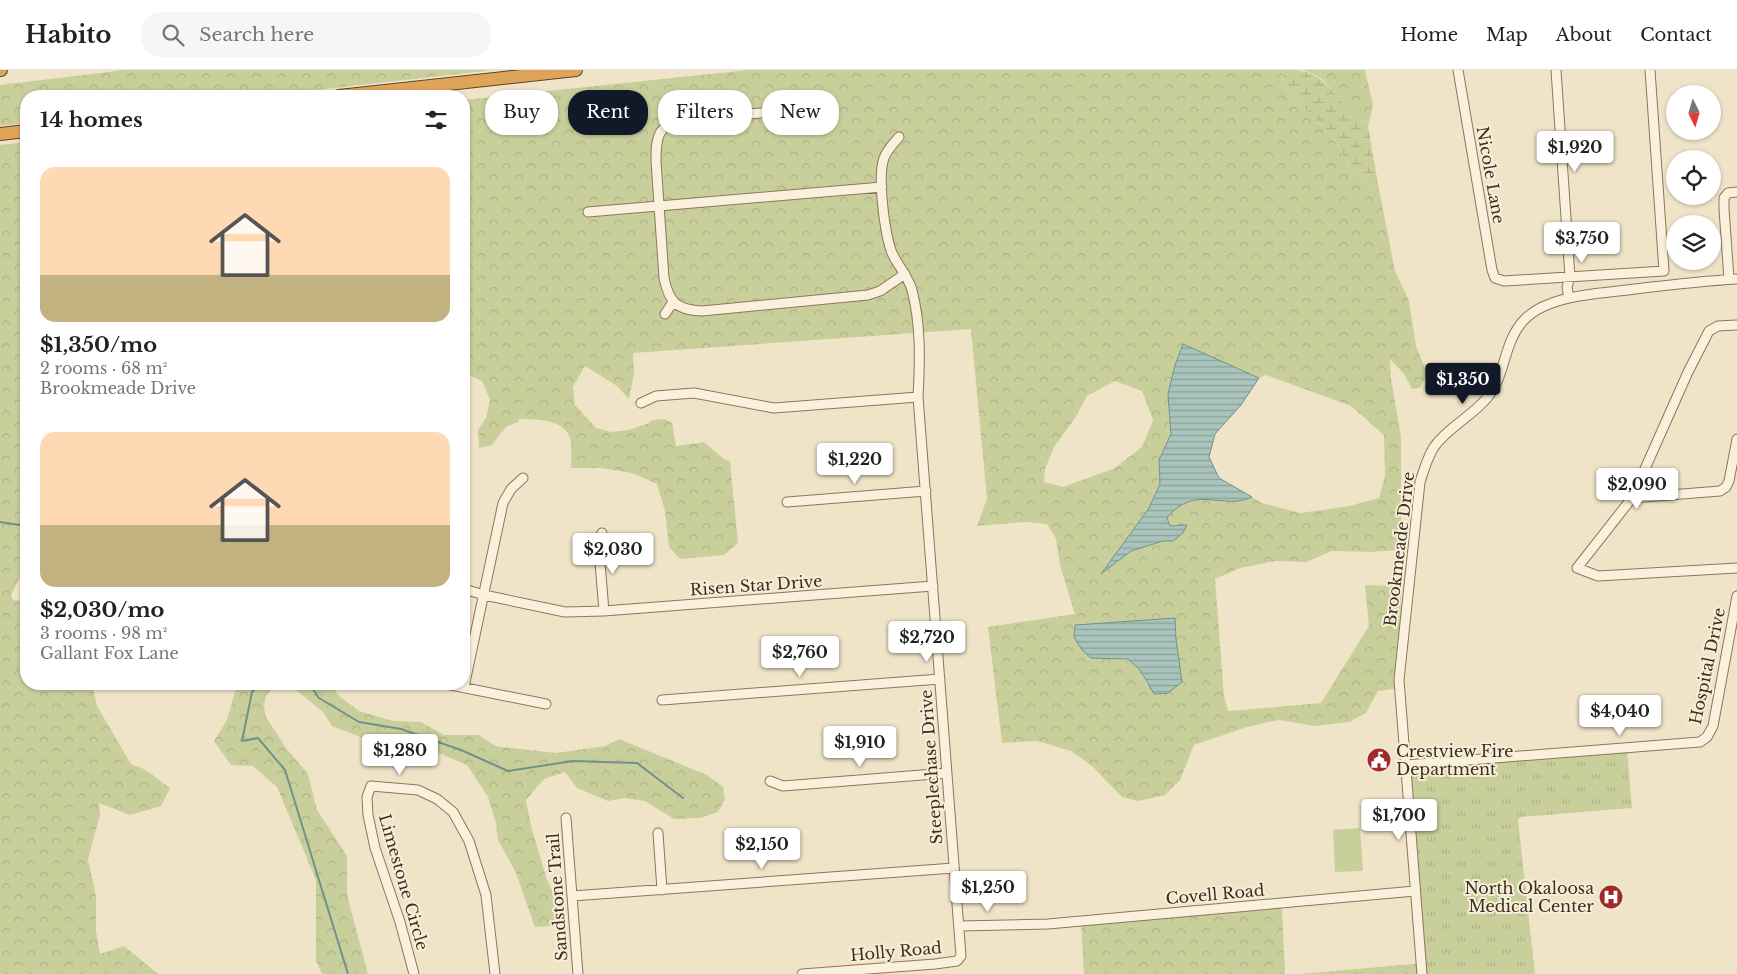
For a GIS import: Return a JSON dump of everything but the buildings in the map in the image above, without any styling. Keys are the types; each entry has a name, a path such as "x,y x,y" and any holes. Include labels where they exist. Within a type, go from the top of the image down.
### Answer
{"highway":[{"path":"394,90 576,70"},
{"path":"0,134 20,132"}],"street":[{"name":"Nicole Lane","path":"1458,70 1492,270 1495,278 1501,281 1570,277"},
{"path":"1556,70 1570,277 1567,287 1569,298"},
{"path":"1570,277 1664,271 1650,70"},
{"path":"762,113 682,119 671,122 662,129 658,136 656,145 664,278 667,293 673,302 690,310 702,311 868,295 880,291 905,274"},
{"name":"Steeplechase Drive","path":"899,137 888,149 884,159 882,187 887,238 893,254 912,288 917,314 920,358 918,397 959,926"},
{"path":"588,212 882,187"},
{"path":"1733,279 1724,198 1728,193 1737,192"},
{"name":"Brookmeade Drive","path":"1422,974 1398,680 1420,482 1426,464 1434,448 1444,436 1476,410 1488,397 1502,370 1514,332 1524,320 1539,308 1569,298 1680,283 1733,279"},
{"path":"665,314 673,302"},
{"path":"1737,324 1718,326 1709,332 1688,372 1632,498 1577,568 1598,576 1737,568"},
{"path":"642,404 656,396 694,393 774,408 918,397"},
{"path":"1632,498 1720,491 1726,487 1729,481 1737,439"},
{"path":"470,659 503,503 511,489 523,478"},
{"path":"787,502 926,491"},
{"path":"602,533 598,539 604,611"},
{"name":"Risen Star Drive","path":"470,591 565,612 604,611 933,586"},
{"name":"Hospital Drive","path":"1405,765 1700,742 1708,737 1713,726 1737,596"},
{"path":"662,700 940,679"},
{"path":"470,688 546,704"},
{"path":"770,781 783,786 947,773"},
{"name":"Limestone Circle","path":"414,974 368,815 367,797 371,786 418,790 436,799 453,812 469,842 486,895 495,974"},
{"name":"Sandstone Trail","path":"566,818 578,974"},
{"path":"658,833 662,890"},
{"path":"572,896 954,868"},
{"name":"Covell Road","path":"1018,924 1077,921 1415,891"},
{"name":"Holly Road","path":"802,974 957,961 961,956 959,926 1018,924"},
{"path":"934,964 935,974"}],"green space":[{"path":"125,70 494,70 316,90 20,90 20,124 0,126 0,85"},
{"path":"748,70 1290,70 1282,72 1288,91 1335,140 1349,166 1369,185 1379,189 1395,271 1409,301 1416,346 1427,373 1420,388 1412,389 1404,374 1390,359 1391,379 1401,436 1401,550 1371,552 1332,551 1306,562 1276,561 1240,568 1215,579 1224,696 1228,711 1321,703 1369,626 1365,585 1401,586 1400,688 1378,691 1366,713 1349,722 1314,726 1279,720 1247,727 1194,745 1180,780 1165,795 1138,801 1122,797 1092,766 1071,751 1037,741 1002,743 988,627 1075,614 1060,565 1056,539 1047,524 1025,522 977,526 987,499 971,329 633,353 634,374 629,399 617,386 585,366 573,387 575,405 596,428 611,432 629,430 649,423 652,420 664,419 672,423 676,446 704,442 725,460 730,461 738,543 724,555 680,559 669,547 665,511 657,484 632,473 601,468 571,468 569,435 565,429 558,425 543,420 519,419 518,422 506,427 492,445 479,448 478,430 486,418 490,400 482,381 470,376 470,99 485,98 485,135 558,135 558,90","holes":["1183,344 1259,378 1266,375 1351,406 1384,435 1385,476 1379,498 1350,506 1300,513 1262,503 1252,497 1231,501 1199,500 1188,502 1167,518 1170,526 1187,525 1173,541 1163,541 1131,551 1102,572 1149,508 1160,484 1159,460 1171,434 1168,394","1115,381 1142,391 1153,420 1142,447 1115,468 1063,487 1044,482 1045,469 1054,447 1075,418 1087,396","1174,621 1178,665 1182,682 1168,693 1147,684 1140,670 1127,659 1091,658"]},
{"path":"1290,70 1302,71 1319,78 1356,117 1369,123 1368,127 1379,189 1369,185 1349,166 1335,140 1288,91 1282,72"},
{"path":"1303,70 1365,70 1373,105 1369,123 1362,121 1349,112 1322,79"},
{"path":"20,143 20,577 11,595 13,600 20,601 20,690 93,690 97,706 131,764 146,770 170,788 161,806 130,815 99,803 100,815 88,859 96,896 96,931 100,954 124,946 158,974 0,974 0,145"},
{"path":"235,690 271,690 266,695 264,707 266,717 286,748 308,774 317,810 347,856 347,895 368,974 322,974 316,961 316,880 277,787 253,766 231,765 214,741 227,720"},
{"path":"296,690 334,690 339,696 359,711 393,721 421,722 444,735 479,735 496,746 556,753 605,746 619,739 707,775 723,787 725,799 718,812 700,818 674,819 645,801 625,798 608,801 577,788 565,772 544,779 526,800 531,826 547,880 562,911 550,926 535,927 516,873 498,840 496,823 488,797 467,765 427,748 373,742 332,726 323,712"},
{"path":"1627,749 1632,808 1521,817 1518,820 1535,974 1424,974 1410,767"},
{"path":"1360,828 1363,871 1335,872 1333,830"},
{"path":"1282,908 1285,974 1084,974 1081,923"},
{"path":"1423,963 1424,974 1301,974"}],"water":[{"path":"1183,344 1259,378 1241,405 1215,434 1209,457 1219,478 1252,497 1231,501 1199,500 1188,502 1167,518 1170,526 1187,525 1183,533 1173,541 1163,541 1131,551 1101,574 1149,508 1160,484 1159,460 1171,434 1168,394 1175,365"},
{"path":"1175,618 1182,682 1168,693 1154,694 1140,670 1128,659 1091,658 1082,650 1074,637 1075,625"}],"waterway":[{"path":"0,522 20,525"},
{"path":"254,690 242,741 258,738 285,770 348,974"},
{"path":"313,690 319,698 359,722 401,729 461,750 508,771 573,761 637,763 683,798"}],"place":[{"name":"Crestview Fire Department","path":"1379,760"},
{"name":"North Okaloosa Medical Center","path":"1611,897"}]}
